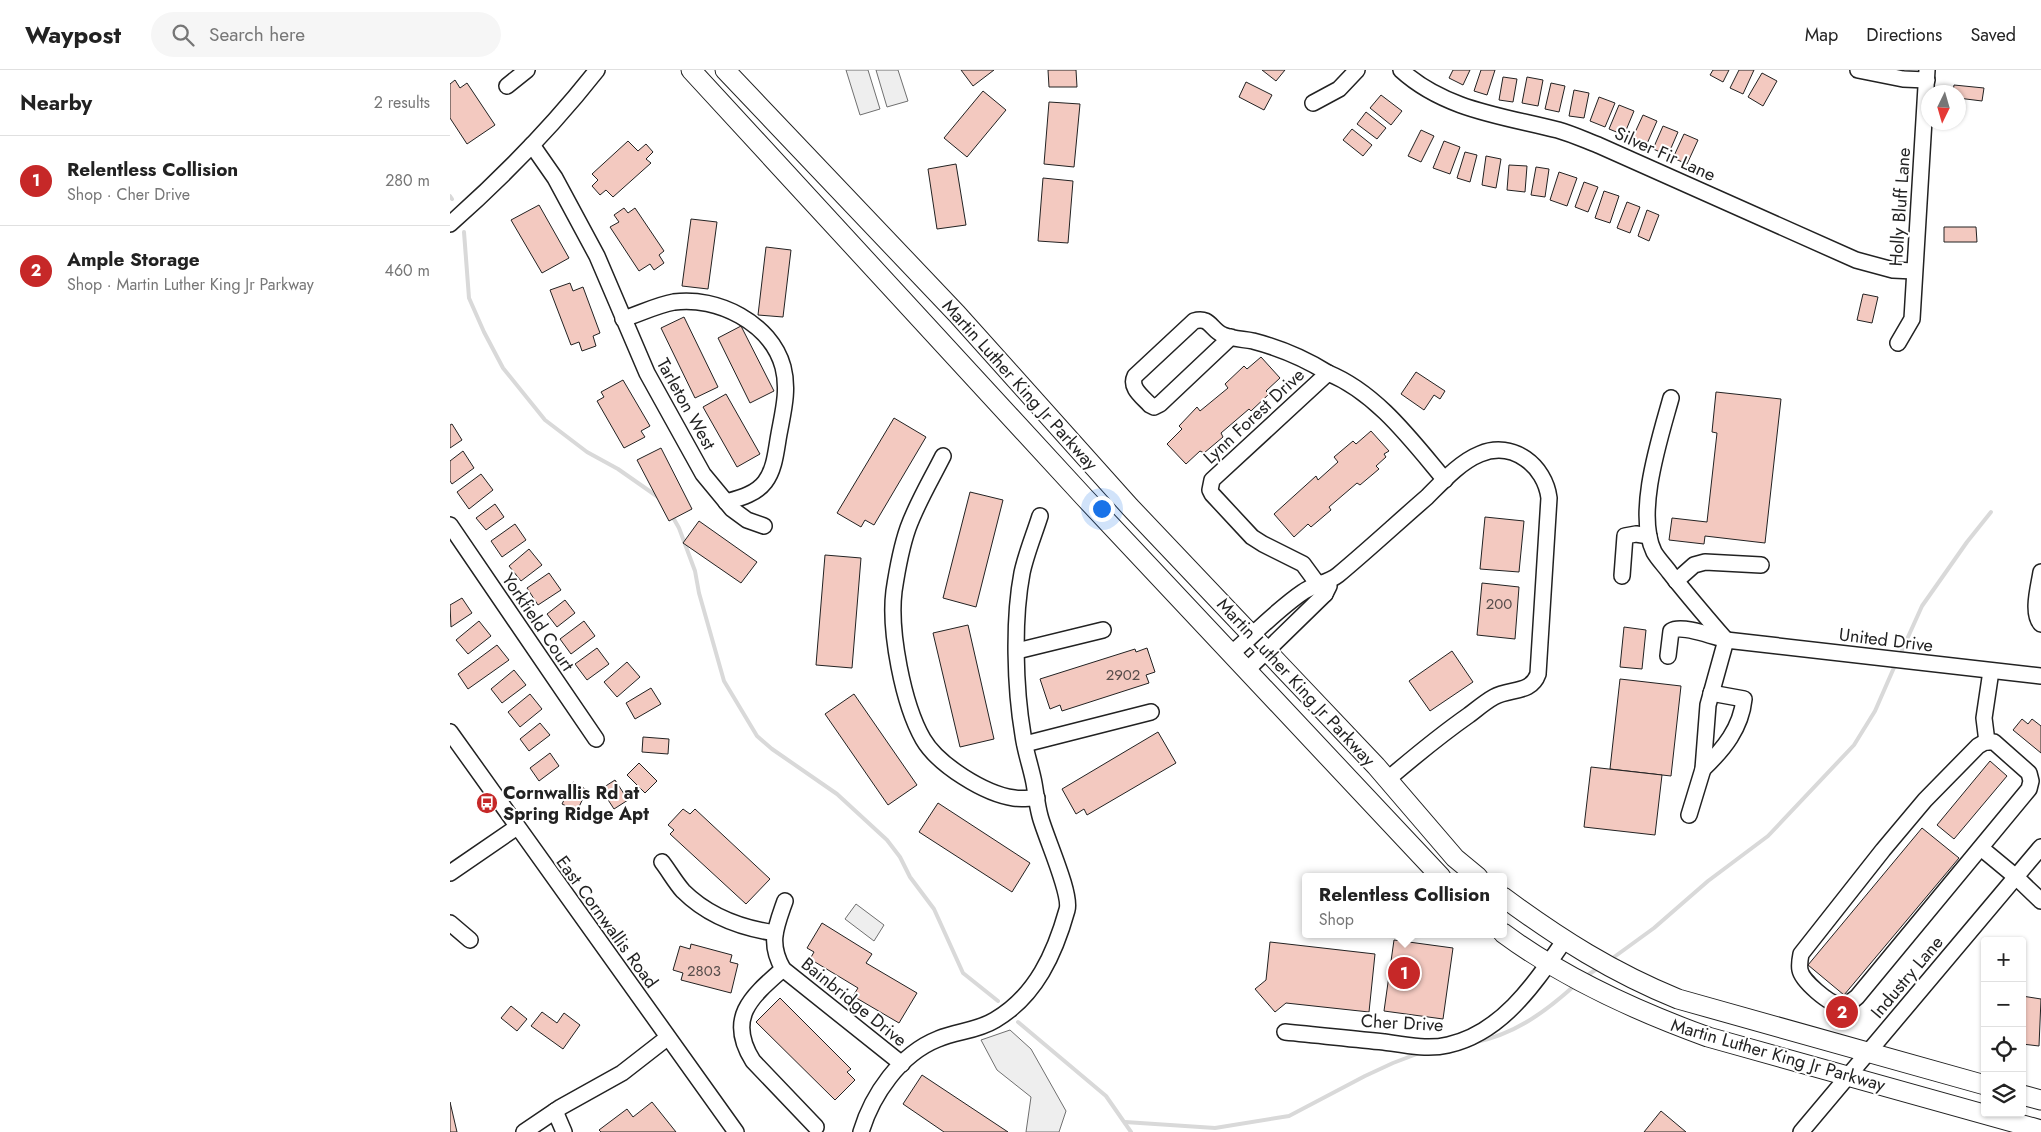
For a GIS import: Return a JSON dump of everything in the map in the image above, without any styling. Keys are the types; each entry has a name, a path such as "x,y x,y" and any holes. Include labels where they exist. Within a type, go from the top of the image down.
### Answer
{"main road":[{"name":"Martin Luther King Jr Parkway","path":"690,70 1085,498 1437,873"},
{"name":"Martin Luther King Jr Parkway","path":"725,70 957,314 1130,507 1388,780 1456,858 1473,873"},
{"name":"Martin Luther King Jr Parkway","path":"1507,900 1564,941 1614,970 1678,999 1981,1084"},
{"name":"Martin Luther King Jr Parkway","path":"1507,936 1548,964 1624,1004 1708,1037 2041,1130"},
{"path":"2026,1096 2041,1100"}],"street":[{"path":"507,86 527,70"},
{"path":"1313,103 1339,89 1357,70"},
{"name":"Silver Fir Lane","path":"1401,70 1441,98 1466,108 1560,131 1598,145 1856,260 1893,270 1914,271"},
{"path":"1858,70 1903,79 1927,75"},
{"path":"450,224 497,181 532,145 591,72"},
{"name":"Holly Bluff Lane","path":"1898,343 1912,319 1927,75"},
{"name":"Tarleton West","path":"532,145 555,178 597,256 647,373 699,466 726,502 747,520 764,526"},
{"path":"623,319 673,302 701,302 729,310 752,324 773,344 782,367 786,393 774,464 765,482 759,487 746,497 726,502"},
{"path":"1231,337 1160,404 1154,407 1150,405 1133,386 1134,376 1194,321 1201,319 1207,320 1219,333 1277,348 1310,361 1328,373"},
{"name":"Lynn Forest Drive","path":"1325,586 1304,564 1252,537 1212,494 1210,486 1212,480 1328,373 1359,392 1394,420 1445,480"},
{"path":"1671,398 1653,464 1647,516 1649,536 1654,552 1726,640 1708,705 1703,768 1689,814"},
{"path":"1247,670 1325,586 1364,554 1445,480 1481,453 1503,451 1516,453 1528,460 1536,467 1548,487 1549,498 1538,674 1531,686 1494,697 1430,742 1388,780"},
{"path":"943,456 908,527 894,592 898,663 912,714 923,740 951,768 994,793 1014,798 1037,798"},
{"name":"Bainbridge Drive","path":"866,1130 880,1092 902,1064 924,1046 938,1039 971,1030 994,1021 1026,995 1044,971 1057,941 1068,907 1066,892 1045,834 1025,744 1018,685 1018,620 1022,572 1040,516"},
{"name":"Yorkfield Court","path":"450,525 596,739"},
{"path":"1622,576 1624,536 1636,534 1649,536"},
{"path":"1676,581 1694,566 1705,562 1761,565"},
{"path":"2041,572 2036,608 2038,620 2041,624"},
{"path":"1232,653 1302,592 1325,586"},
{"name":"United Drive","path":"1668,656 1671,631 1674,629 1693,631 1726,640 2041,676"},
{"path":"1017,651 1103,630"},
{"path":"1987,742 1984,718 1991,671"},
{"path":"1703,768 1722,750 1742,714 1744,699 1711,693"},
{"path":"1025,744 1151,712"},
{"name":"East Cornwallis Road","path":"450,732 736,1132"},
{"path":"1987,742 1994,742 2029,773 2031,781 2029,790 1857,997 1841,1006 1830,1002 1805,980 1800,971 1801,954 1882,850 1925,800 1978,746 1987,742"},
{"path":"450,873 517,827"},
{"name":"Industry Lane","path":"1802,1132 1866,1053 2041,846"},
{"path":"1981,848 2041,901"},
{"path":"662,862 682,889 708,911 744,926 775,933"},
{"name":"Bainbridge Drive","path":"785,901 774,941 777,958 783,969 902,1064"},
{"path":"450,923 470,940"},
{"name":"Cher Drive","path":"1286,1032 1413,1045 1448,1045 1480,1032 1493,1024 1524,994 1564,941"},
{"name":"Bainbridge Drive","path":"783,969 762,987 748,1003 740,1025 747,1051 753,1061 816,1127"},
{"path":"524,1132 555,1111 622,1072 667,1038"},
{"path":"555,1111 564,1132"}],"shaded area":[{"path":"846,70 868,70 880,109 860,115"},
{"path":"876,70 898,70 908,101 887,107"},
{"path":"856,904 884,925 874,941 845,919"},
{"path":"1010,1030 1031,1049 1066,1111 1059,1132 1026,1132 1031,1097 997,1070 981,1040"}],"building":[{"path":"961,70 994,70 973,86"},
{"path":"1048,70 1076,70 1077,87 1049,87"},
{"path":"1262,70 1285,70 1276,81"},
{"path":"1453,70 1470,70 1463,85 1449,78"},
{"path":"1481,70 1495,70 1487,95 1474,91"},
{"path":"1713,70 1729,70 1723,82 1710,75"},
{"path":"1739,70 1754,70 1743,94 1730,88"},
{"path":"1762,73 1777,81 1763,106 1748,97"},
{"path":"1503,77 1517,79 1513,102 1499,100"},
{"path":"1527,77 1543,80 1538,106 1522,103"},
{"path":"455,80 460,88 467,83 495,125 467,144 450,118 450,84"},
{"path":"1246,82 1272,95 1264,110 1239,97"},
{"path":"1551,83 1565,86 1559,112 1545,109"},
{"path":"1966,86 1984,88 1982,101 1966,99"},
{"path":"1574,90 1589,93 1584,118 1569,116"},
{"path":"983,91 1006,110 967,157 944,138"},
{"path":"1381,95 1402,111 1391,125 1370,108"},
{"path":"1599,97 1615,103 1605,127 1590,121"},
{"path":"1049,102 1080,104 1074,167 1044,164"},
{"path":"1619,105 1634,111 1624,135 1609,129"},
{"path":"1366,112 1386,128 1377,139 1357,124"},
{"path":"1643,115 1657,121 1646,146 1632,139"},
{"path":"1663,126 1678,132 1668,155 1653,149"},
{"path":"1352,129 1372,145 1363,156 1343,140"},
{"path":"1421,130 1434,136 1421,162 1408,156"},
{"path":"1684,134 1698,140 1687,164 1673,158"},
{"path":"628,141 638,151 646,144 653,152 646,159 651,163 613,197 606,190 600,195 592,186 598,180 592,174"},
{"path":"1444,141 1460,147 1450,174 1433,168"},
{"path":"1465,152 1477,155 1470,182 1457,178"},
{"path":"1486,156 1501,159 1496,188 1482,185"},
{"path":"956,164 966,225 937,229 928,169"},
{"path":"1509,165 1527,166 1525,192 1507,190"},
{"path":"1536,167 1549,169 1545,197 1531,195"},
{"path":"1559,172 1577,178 1567,206 1550,200"},
{"path":"1043,178 1073,181 1068,243 1038,241"},
{"path":"1584,182 1598,187 1588,212 1575,207"},
{"path":"1604,191 1619,196 1610,223 1595,218"},
{"path":"1627,202 1640,207 1630,233 1617,228"},
{"path":"539,205 569,258 542,273 511,220"},
{"path":"624,208 628,213 635,208 664,251 659,255 664,263 654,270 650,264 639,271 610,227 619,222 614,215"},
{"path":"1647,210 1659,215 1649,241 1638,236"},
{"path":"691,219 717,222 708,289 682,286"},
{"path":"1944,227 1976,227 1977,242 1944,242"},
{"path":"766,247 791,250 783,317 758,315"},
{"path":"570,283 573,291 583,287 600,333 593,336 596,346 582,351 579,342 571,345 550,290"},
{"path":"1863,294 1878,297 1872,323 1857,320"},
{"path":"684,317 718,387 695,398 661,328"},
{"path":"741,326 774,391 750,403 718,338"},
{"path":"1261,357 1280,378 1266,391 1269,394 1251,411 1249,409 1221,433 1223,437 1204,453 1200,451 1186,464 1167,444 1182,429 1179,426 1197,407 1200,411 1228,388 1225,384 1244,366 1247,369"},
{"path":"1416,372 1445,391 1440,399 1434,395 1424,410 1401,394"},
{"path":"623,380 650,426 641,431 645,437 624,448 597,401 604,397 601,392"},
{"path":"1716,392 1781,399 1765,543 1705,536 1704,544 1669,540 1672,518 1707,522 1717,433 1712,432"},
{"path":"726,394 760,454 737,467 703,407"},
{"path":"894,418 926,437 874,525 865,520 861,527 837,513"},
{"path":"452,424 462,440 450,448 450,425"},
{"path":"1371,431 1389,451 1384,454 1386,457 1376,466 1379,469 1360,485 1357,483 1329,507 1331,510 1311,527 1308,524 1294,537 1274,514 1316,476 1318,480 1338,462 1334,457 1353,441 1356,444"},
{"path":"661,448 692,509 669,521 637,460"},
{"path":"463,451 474,468 452,484 450,481 450,461"},
{"path":"481,474 493,490 469,509 457,492"},
{"path":"970,492 1003,500 976,607 943,598"},
{"path":"495,504 504,517 486,530 476,518"},
{"path":"1485,517 1524,521 1519,572 1480,569"},
{"path":"699,521 757,562 741,583 683,543"},
{"path":"515,524 526,540 502,557 491,541"},
{"path":"529,549 542,565 521,581 509,566"},
{"path":"825,555 861,558 852,668 816,665"},
{"path":"549,573 561,590 538,605 527,588"},
{"path":"1482,583 1519,587 1515,639 1477,635"},
{"path":"462,598 472,613 451,627 450,605"},
{"path":"565,600 575,613 557,627 547,614"},
{"path":"479,621 491,636 468,654 456,640"},
{"path":"584,621 595,636 571,654 560,639"},
{"path":"968,625 994,739 960,747 933,633"},
{"path":"1624,627 1646,630 1642,669 1620,667"},
{"path":"497,645 509,660 468,689 458,674"},
{"path":"597,648 609,664 587,680 575,664"},
{"path":"1147,648 1155,672 1146,675 1149,683 1062,711 1060,705 1050,709 1040,679 1135,649 1136,652"},
{"path":"1452,651 1473,682 1430,711 1409,681"},
{"path":"627,662 640,677 617,697 604,682"},
{"path":"514,670 526,685 502,703 491,689"},
{"path":"1620,679 1681,686 1671,776 1610,769"},
{"path":"651,688 661,704 635,719 626,703"},
{"path":"530,694 542,709 520,727 508,712"},
{"path":"854,694 917,785 888,805 825,714"},
{"path":"2022,719 2028,724 2032,719 2041,726 2041,753 2013,730"},
{"path":"540,723 550,735 529,751 520,739"},
{"path":"1158,732 1176,763 1087,815 1084,809 1076,814 1062,789"},
{"path":"643,737 669,739 668,754 642,752"},
{"path":"550,753 559,766 539,781 530,768"},
{"path":"1990,761 2007,776 1954,839 1937,825"},
{"path":"639,763 657,781 645,793 627,775"},
{"path":"1591,767 1662,775 1655,835 1584,827"},
{"path":"615,780 628,800 614,809 601,789"},
{"path":"573,782 587,790 577,811 562,804"},
{"path":"938,803 1030,863 1012,892 919,832"},
{"path":"683,809 690,814 695,809 770,879 746,904 670,834 674,830 668,825"},
{"path":"1922,828 1959,858 1844,995 1808,965"},
{"path":"822,923 872,954 866,963 917,993 899,1023 853,996 858,988 810,959 814,952 807,948"},
{"path":"1394,940 1453,948 1443,1019 1384,1011"},
{"path":"1270,942 1375,954 1369,1012 1286,1003 1275,1012 1255,989 1266,980"},
{"path":"691,944 732,955 730,962 738,964 731,993 681,980 683,973 673,970 680,946 690,949"},
{"path":"2026,997 2041,999 2039,1046 2026,1044"},
{"path":"780,998 851,1069 847,1072 855,1080 835,1100 756,1022"},
{"path":"511,1006 527,1019 517,1031 501,1018"},
{"path":"542,1012 557,1023 564,1013 580,1025 563,1049 531,1026"},
{"path":"922,1075 1008,1132 944,1132 903,1104"},
{"path":"450,1102 457,1132 450,1132"},
{"path":"652,1102 676,1132 601,1132 599,1130 627,1109 633,1117"},
{"path":"1661,1111 1686,1132 1644,1132"}],"waterway":[{"path":"464,232 469,298 503,368 545,420 587,452 618,469 658,497"},
{"path":"1899,657 1922,606 1967,542 1991,512"},
{"path":"671,514 679,528 695,571 699,593 724,681 757,736 772,749 837,794 887,840 900,857 910,877 934,909 963,973 998,1001"},
{"path":"1610,960 1654,928 1708,881 1768,836 1854,745 1875,711 1896,663"},
{"path":"1585,977 1598,968"},
{"path":"1476,1042 1504,1034 1529,1021 1574,986"},
{"path":"1018,1022 1106,1096 1131,1132"},
{"path":"1125,1122 1215,1128 1289,1116 1365,1076 1422,1052"}],"place":[{"name":"Cornwallis Rd at Spring Ridge Apt","path":"487,803"},
{"name":"Relentless Collision","path":"1404,973"},
{"name":"Ample Storage","path":"1842,1012"}]}
